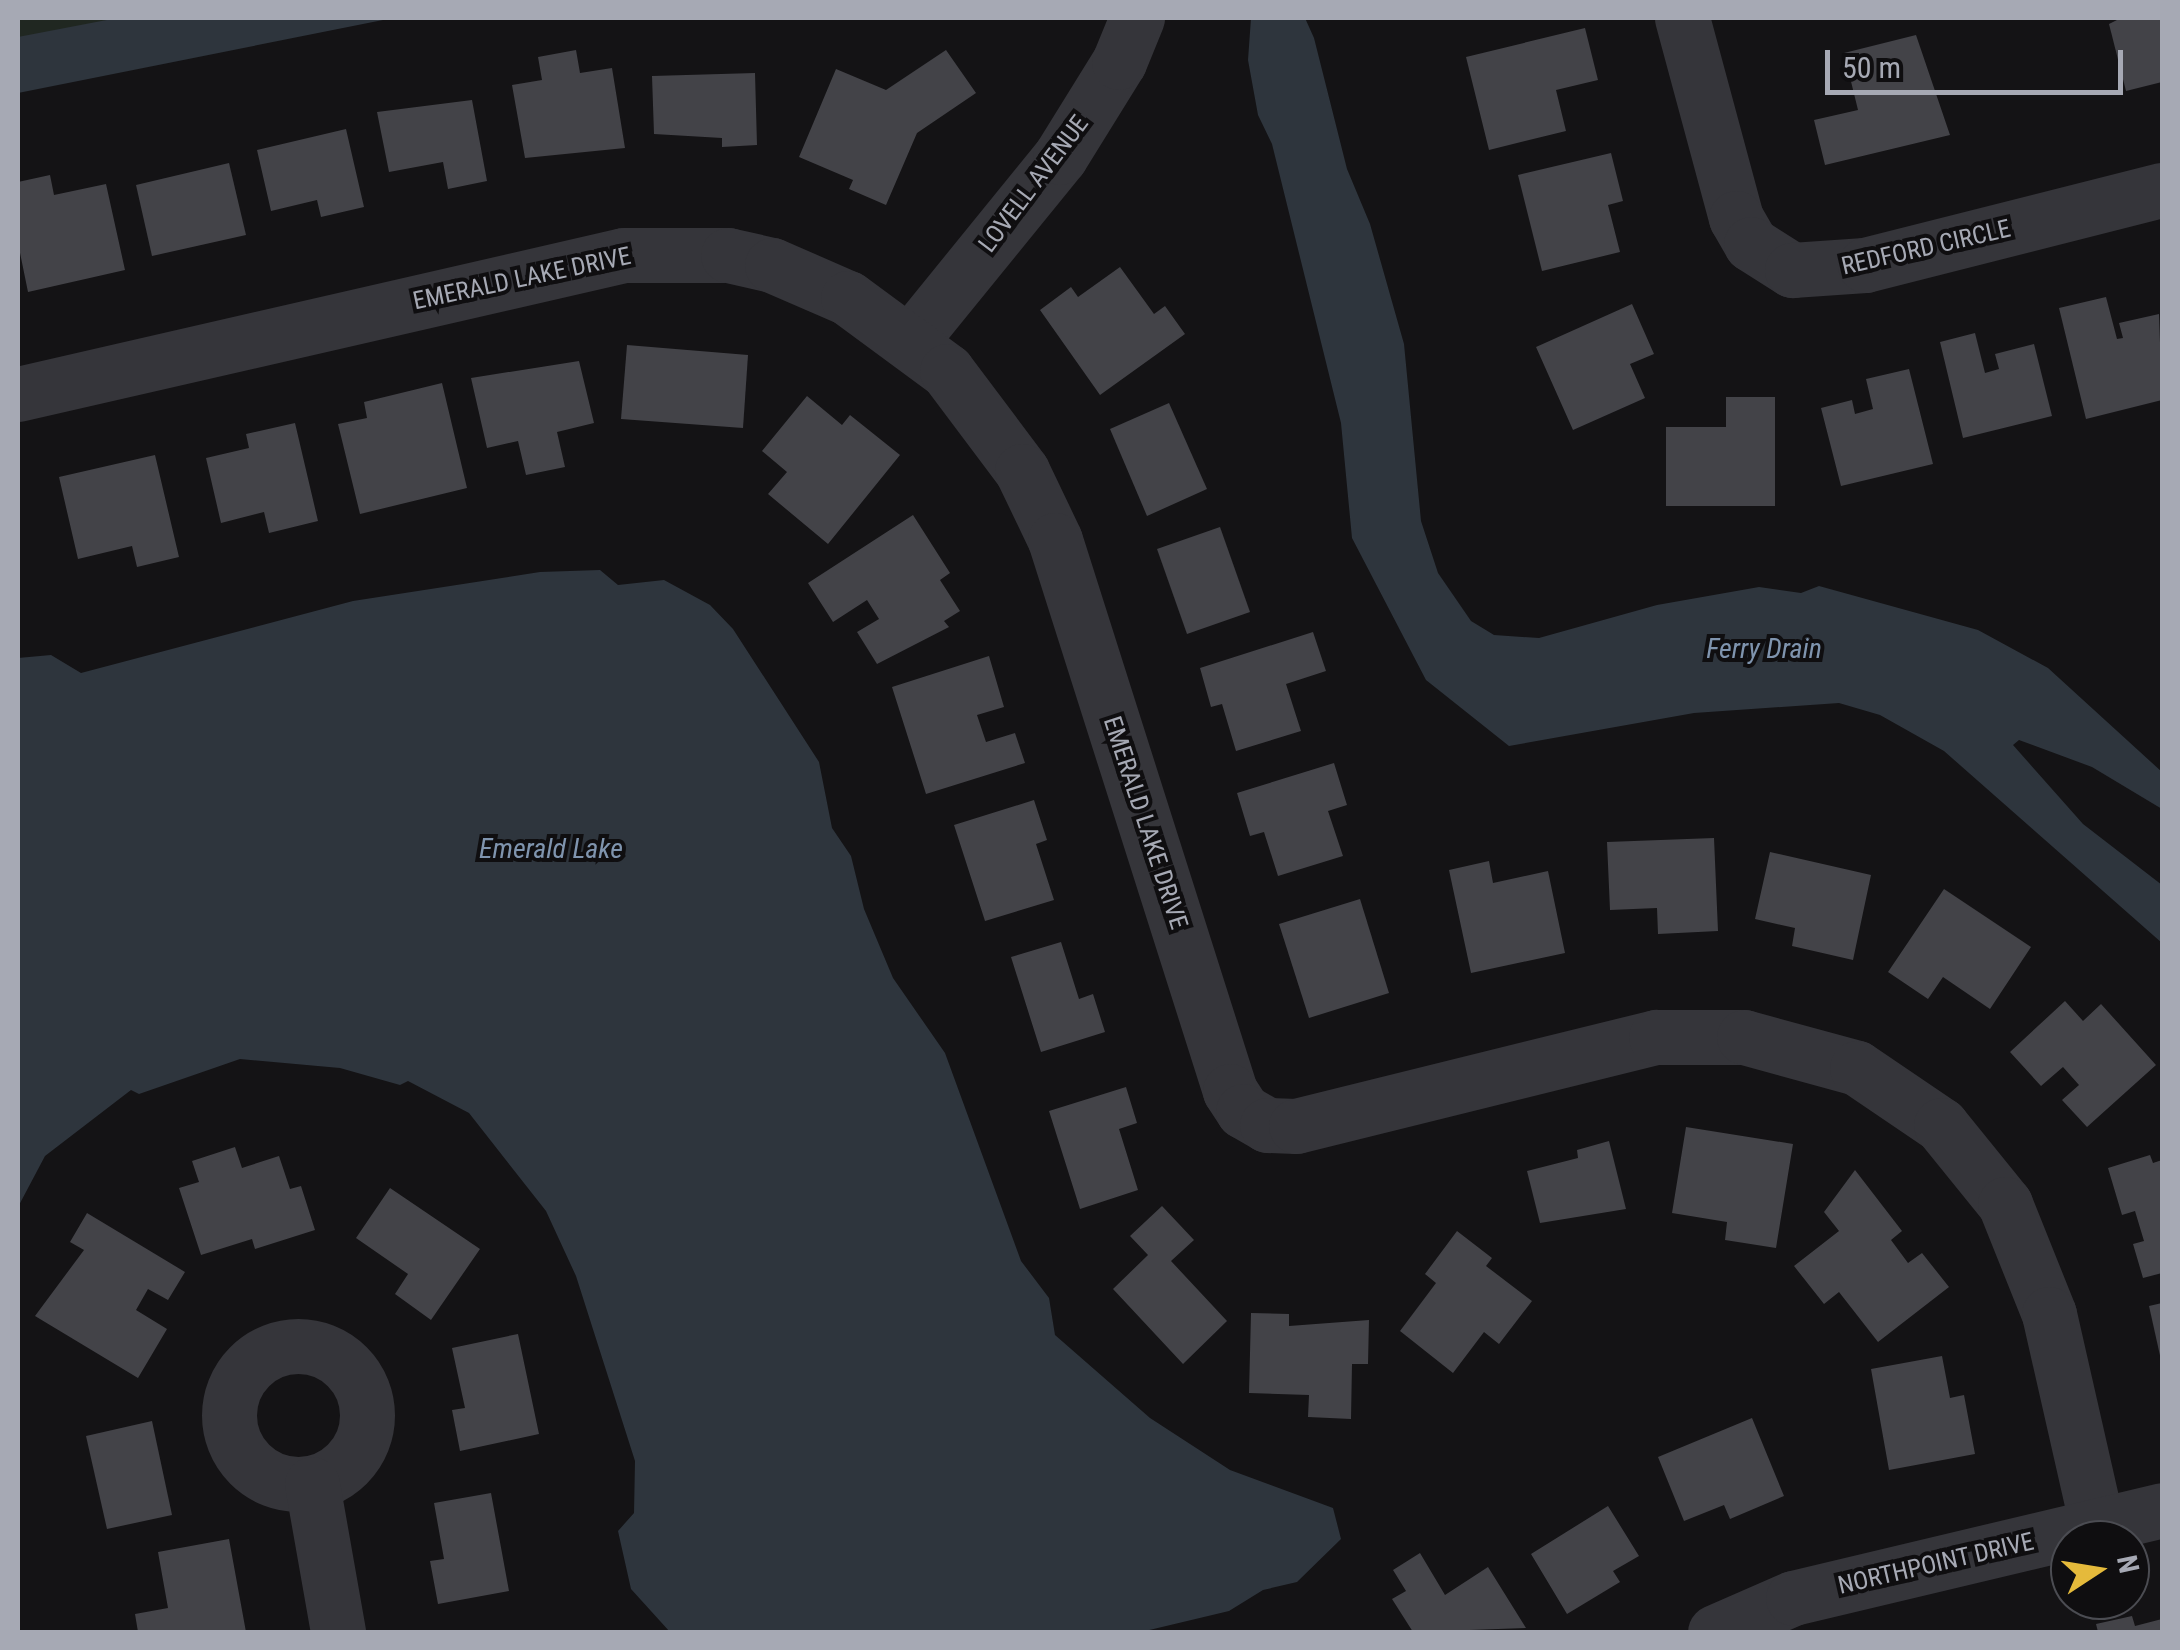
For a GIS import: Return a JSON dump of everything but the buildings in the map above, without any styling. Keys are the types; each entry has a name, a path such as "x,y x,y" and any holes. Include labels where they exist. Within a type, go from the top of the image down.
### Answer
{"street":[{"name":"LOVELL AVENUE","path":"912,339 1060,157 1119,62 1138,18"},
{"name":"REDFORD CIRCLE","path":"1682,18 1736,218 1751,244 1792,270 1852,268 2162,190"},
{"name":"EMERALD LAKE DRIVE","path":"18,394 624,255 700,253 772,265 848,298 912,339 980,408 1022,471 1055,540 1230,1090 1243,1112 1267,1125 1296,1126 1656,1037 1744,1036 1858,1068 1941,1125 2005,1204 2049,1314 2096,1520"},
{"path":"312,1484 338,1632"},
{"name":"NORTHPOINT DRIVE","path":"2119,1520 2162,1510"},
{"name":"NORTHPOINT DRIVE","path":"1715,1632 1792,1598 2050,1536"}],"shaded area":[{"path":"18,18 117,18 18,41"}],"water":[{"path":"117,18 393,18 18,93 18,37"},
{"name":"Ferry Drain","path":"1251,18 1305,18 1314,38 1347,169 1370,224 1404,344 1421,521 1438,573 1471,621 1494,635 1539,638 1657,605 1759,587 1801,593 1819,586 1978,630 2048,668 2162,772 2162,809 2092,767 2019,740 2013,745 2083,824 2162,885 2162,943 1944,751 1880,715 1839,703 1694,713 1509,746 1426,680 1352,538 1341,423 1272,144 1258,115 1248,60"},
{"name":"Emerald Lake","path":"600,570 618,585 664,580 710,605 733,629 819,762 832,828 851,856 864,909 893,978 945,1053 1021,1261 1049,1298 1055,1335 1150,1418 1230,1470 1333,1508 1341,1539 1297,1582 1263,1590 1229,1611 1141,1632 670,1632 631,1589 618,1531 634,1513 635,1461 576,1276 546,1211 469,1113 408,1081 400,1085 340,1068 240,1059 139,1094 131,1090 45,1156 18,1207 18,658 51,655 81,673 353,601 540,572"}]}
